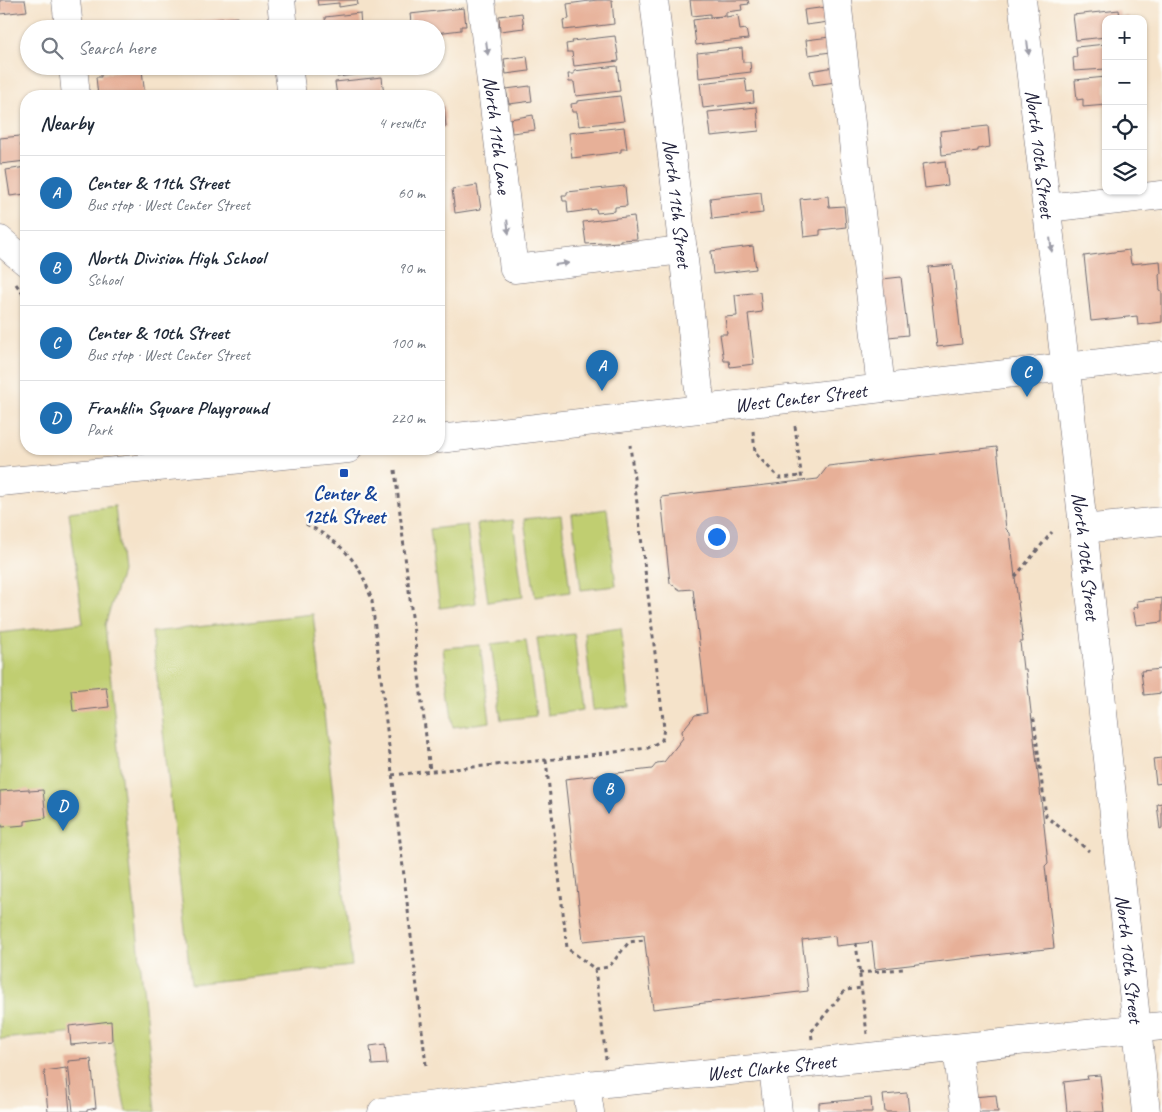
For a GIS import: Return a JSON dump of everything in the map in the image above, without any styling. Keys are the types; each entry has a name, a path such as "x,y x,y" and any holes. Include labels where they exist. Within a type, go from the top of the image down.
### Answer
{"street":[{"path":"66,0 68,20"},
{"path":"281,0 283,20"},
{"name":"North 11th Lane","path":"481,0 514,270 683,250"},
{"name":"North 11th Street","path":"654,0 701,408"},
{"path":"837,0 882,388"},
{"name":"North 10th Street","path":"1022,0 1066,367 1083,529 1149,1027 1146,1112"},
{"path":"74,75 75,90"},
{"path":"289,75 291,90"},
{"path":"1047,208 1162,195"},
{"path":"0,240 20,257"},
{"name":"West Center Street","path":"445,438 1162,356"},
{"path":"0,482 276,455"},
{"path":"1083,529 1162,521"},
{"name":"West Clarke Street","path":"396,1111 586,1084 773,1068 1149,1027"},
{"path":"957,1048 964,1112"},
{"path":"773,1068 778,1112"},
{"path":"586,1084 590,1112"}],"path":[{"path":"795,426 802,480"},
{"path":"753,431 755,453 773,473 780,478 802,476"},
{"path":"392,774 546,760 648,748 662,740 664,728 630,445"},
{"path":"395,470 430,771"},
{"path":"306,524 327,535 348,554 366,582 372,601 426,1065"},
{"path":"1015,577 1052,532"},
{"path":"1032,720 1034,720 1044,816 1089,851"},
{"path":"546,760 567,948 595,969 609,967 630,942 645,940"},
{"path":"856,944 867,1037"},
{"path":"859,973 903,968"},
{"path":"595,969 607,1067"},
{"path":"812,1043 811,1032 845,990 862,988"}],"green space":[{"path":"115,506 122,572 105,625 156,1112 126,1112 110,1029 0,1039 0,633 83,623 69,512"},
{"path":"607,509 616,586 581,590 572,514"},
{"path":"561,515 570,592 535,597 524,519"},
{"path":"513,520 523,597 488,602 477,524"},
{"path":"467,525 476,603 440,608 430,529"},
{"path":"313,614 352,966 191,984 152,632"},
{"path":"621,628 630,707 593,710 585,633"},
{"path":"574,634 583,710 547,715 537,638"},
{"path":"526,640 536,716 501,720 491,644"},
{"path":"480,645 490,722 453,727 443,648"}],"building":[{"path":"0,0 25,0 27,11 0,14"},
{"path":"317,0 357,0 358,4 339,7 339,3 318,5"},
{"path":"612,0 614,24 564,30 563,20 569,19 567,4"},
{"path":"690,0 748,0 749,4 741,5 742,10 726,12 726,17 738,15 740,30 746,29 748,39 696,45 693,20 724,16 710,17 710,14 692,16"},
{"path":"827,7 829,22 806,25 804,10"},
{"path":"464,8 466,26 461,26 461,30 445,32 445,20 411,20 410,14"},
{"path":"1119,10 1120,15 1102,15 1102,37 1076,40 1073,15"},
{"path":"360,13 361,20 325,20 325,17"},
{"path":"522,13 524,28 500,31 499,16"},
{"path":"238,17 238,20 210,20"},
{"path":"615,36 619,61 574,66 572,52 567,52 566,44 573,43 572,41"},
{"path":"830,37 831,52 808,55 806,40"},
{"path":"1102,44 1102,69 1074,71 1073,58 1077,57 1076,47"},
{"path":"742,48 743,62 750,62 751,72 699,78 697,53"},
{"path":"527,56 529,71 506,74 504,59"},
{"path":"617,66 620,91 576,96 574,82 569,82 568,74 574,74 574,71"},
{"path":"834,67 836,82 813,85 810,71"},
{"path":"101,75 143,75 144,90 97,90 96,77 101,77"},
{"path":"337,75 353,75 337,77"},
{"path":"382,77 383,90 336,90 335,82"},
{"path":"1102,77 1102,105 1083,107 1083,99 1077,100 1075,80"},
{"path":"745,78 747,92 753,91 754,102 703,108 700,83"},
{"path":"530,86 532,101 509,104 506,89"},
{"path":"620,96 624,121 579,126 577,112 572,112 571,104 577,103 577,101"},
{"path":"757,107 759,131 711,136 708,112"},
{"path":"533,115 535,130 512,133 510,119"},
{"path":"988,126 990,147 978,149 978,151 942,155 940,131"},
{"path":"624,127 627,149 621,149 621,152 572,158 569,133"},
{"path":"20,136 20,162 0,164 0,138"},
{"path":"945,161 948,185 925,188 922,164"},
{"path":"20,168 20,195 10,196 6,170"},
{"path":"477,185 481,209 455,213 452,189"},
{"path":"625,186 627,206 615,207 615,211 597,213 596,209 568,213 567,201 563,201 562,195 567,195 567,192"},
{"path":"761,192 763,213 712,219 710,198"},
{"path":"828,196 829,207 844,206 846,227 820,230 820,235 804,237 800,199"},
{"path":"634,216 637,239 586,244 583,222"},
{"path":"753,246 756,269 713,274 711,251"},
{"path":"1129,250 1131,264 1160,261 1162,322 1138,325 1137,316 1091,321 1084,256"},
{"path":"953,265 962,344 937,347 928,267"},
{"path":"901,277 908,335 879,338 873,280"},
{"path":"760,292 762,312 748,314 754,364 730,367 729,361 724,361 720,334 727,334 725,317 737,316 735,295"},
{"path":"997,447 1006,529 1010,533 1023,642 1020,642 1023,669 1026,669 1043,816 1048,863 1045,866 1054,948 875,969 872,942 836,946 835,936 802,940 808,991 653,1009 644,935 583,941 565,779 652,769 657,763 664,762 683,738 682,731 695,715 707,713 693,589 680,590 670,583 661,497 818,479 828,466"},
{"path":"1162,598 1162,622 1136,625 1133,608 1138,607 1137,601"},
{"path":"1162,669 1162,693 1144,695 1141,671"},
{"path":"106,687 109,707 73,711 71,690"},
{"path":"1162,758 1162,783 1156,784 1153,759"},
{"path":"29,789 29,791 43,790 46,818 25,821 25,825 2,827 0,825 0,791"},
{"path":"1162,803 1162,828 1160,829 1157,804"},
{"path":"111,1021 112,1041 71,1045 69,1026"},
{"path":"385,1044 387,1064 372,1065 370,1046"},
{"path":"91,1059 96,1108 87,1110 87,1112 73,1112 68,1061"},
{"path":"66,1068 70,1112 48,1112 44,1071"},
{"path":"1100,1075 1104,1112 1067,1112 1064,1082 1088,1079 1087,1076"},
{"path":"907,1093 909,1112 885,1112 883,1095"},
{"path":"996,1095 998,1112 974,1112 973,1097"},
{"path":"871,1098 872,1112 819,1112 819,1103"}],"place":[{"name":"Center & 11th Street","path":"602,391"},
{"name":"Center & 10th Street","path":"1027,397"},
{"name":"Center & 12th Street","path":"344,473"},
{"name":"North Division High School","path":"609,814"},
{"name":"Franklin Square Playground","path":"63,831"}]}
